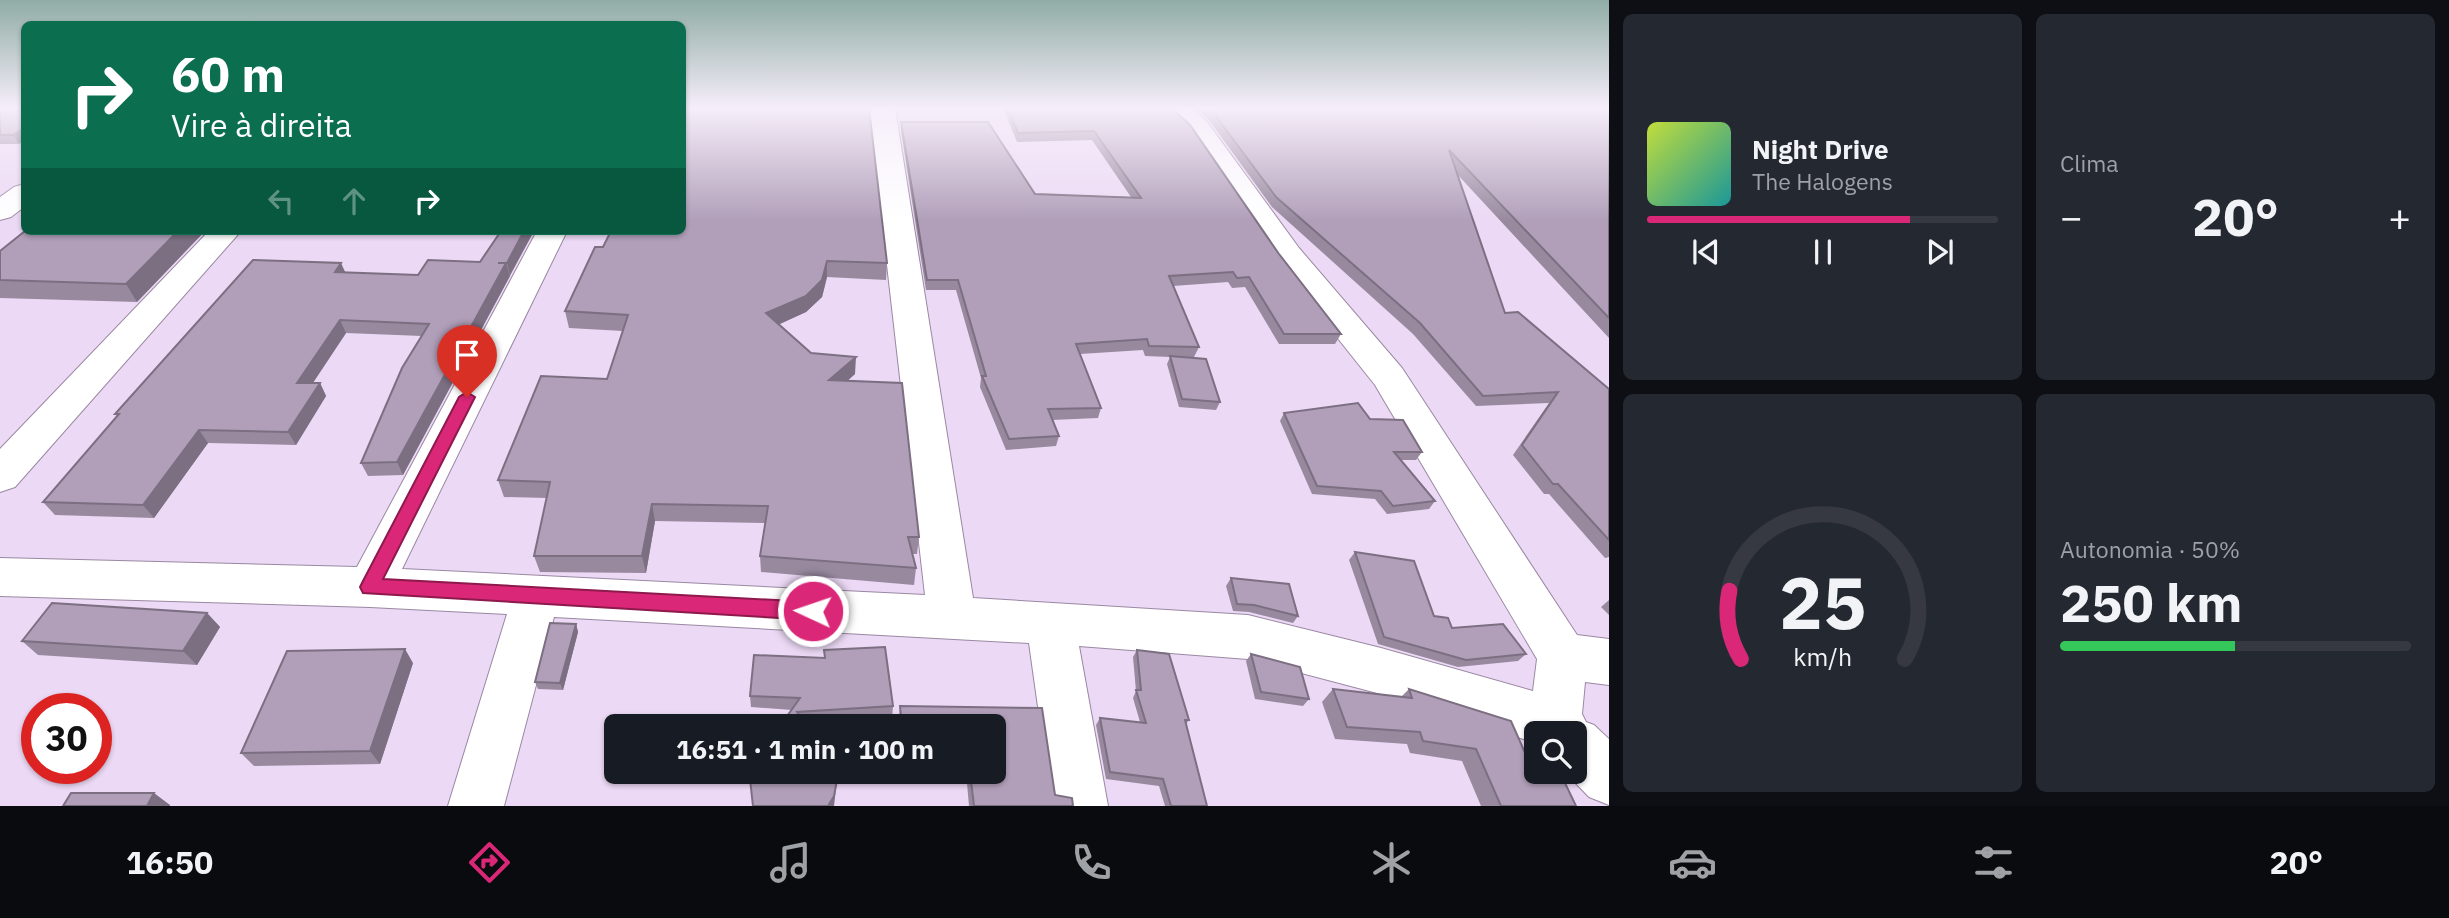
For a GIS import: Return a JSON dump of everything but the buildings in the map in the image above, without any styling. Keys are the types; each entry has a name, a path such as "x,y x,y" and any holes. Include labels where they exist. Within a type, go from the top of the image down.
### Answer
{"street":[{"path":"890,146 952,619"},
{"path":"1210,146 1288,255 1389,377 1586,659 1569,721"},
{"path":"0,211 21,195"},
{"path":"0,476 222,235"},
{"path":"370,587 550,235"},
{"path":"0,577 370,587 1248,636 1381,671 1527,721"},
{"path":"476,806 536,596"},
{"path":"1050,623 1080,806"},
{"path":"1587,756 1609,777"}],"route":[{"path":"467,397 370,587 813,611"}]}
